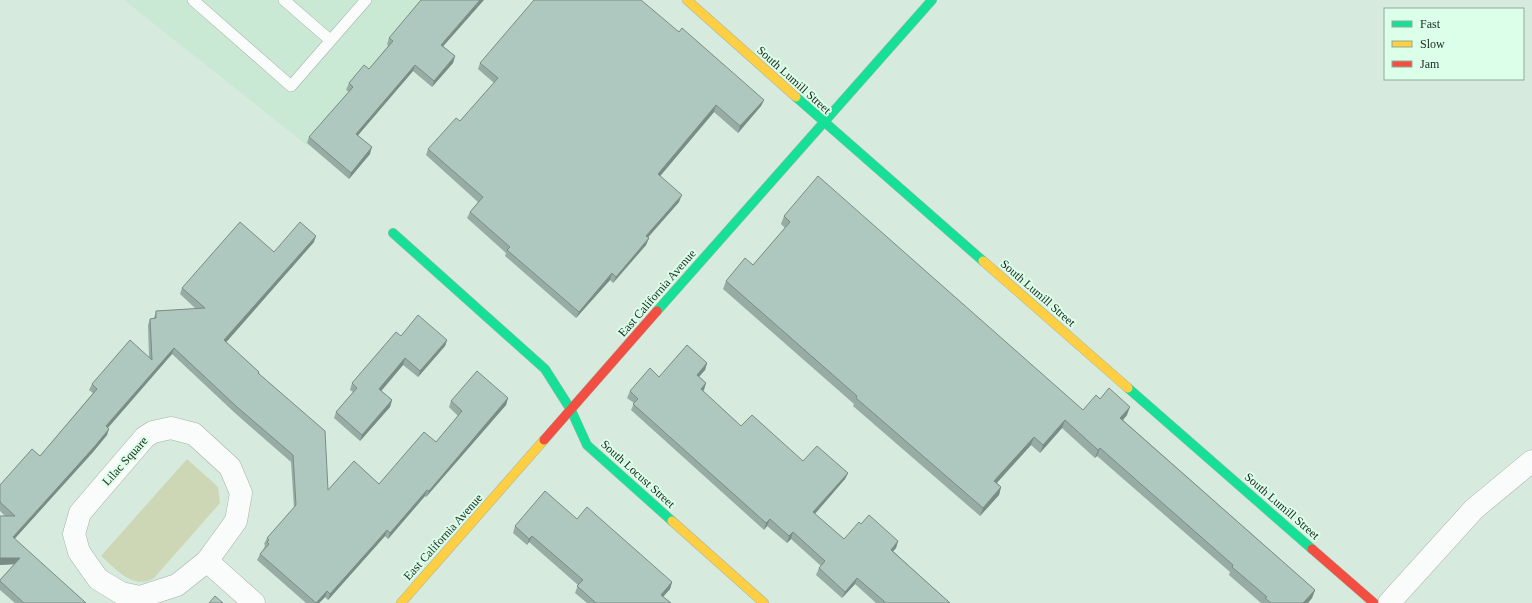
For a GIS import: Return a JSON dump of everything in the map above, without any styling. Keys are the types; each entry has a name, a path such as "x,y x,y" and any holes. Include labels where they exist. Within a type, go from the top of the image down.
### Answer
{"street":[{"name":"South Lumill Street","path":"687,0 823,121 1374,603"},
{"name":"East California Avenue","path":"401,603 572,410 823,121 932,0"},
{"name":"South Locust Street","path":"393,233 545,369 572,410 587,444 764,603"},
{"name":"Lilac Square","path":"171,428 194,434 230,467 240,493 236,521 207,561 177,585 140,596 121,593 98,579 79,552 74,534 80,513 144,437 153,432 171,428"},
{"path":"1389,603 1474,509 1532,461"},
{"path":"207,561 254,603"}],"lane":[{"path":"193,0 291,86 366,0"},
{"path":"284,0 330,40"}],"shaded area":[{"path":"124,0 434,0 308,146"},
{"path":"187,459 218,487 220,503 154,578 139,582 132,580 119,572 101,556"}],"building":[{"path":"421,0 480,0 441,45 455,56 434,81 415,65 356,134 372,147 351,173 309,137 353,87 349,83 364,65 369,69 393,41 389,38"},
{"path":"534,0 641,0 679,32 682,28 764,100 740,126 716,105 658,174 682,195 646,236 649,238 616,277 612,273 579,312 507,250 510,247 470,212 483,197 428,149 456,118 460,121 498,78 480,63"},
{"path":"818,176 1083,410 1096,395 1100,399 1109,388 1130,407 1120,418 1315,590 1303,603 1271,603 1265,598 1267,597 1232,567 1233,565 1100,448 1098,450 1065,420 1043,445 1034,437 994,481 1001,487 983,508 856,398 857,396 726,281 745,258 753,265 790,222 784,216"},
{"path":"240,222 274,252 300,222 316,236 224,340 259,372 258,373 325,431 328,490 354,461 379,484 424,432 436,442 462,411 451,401 477,371 508,398 429,491 427,490 390,533 387,530 330,594 327,591 316,603 260,554 269,544 267,542 269,540 267,538 296,505 293,455 237,407 174,348 106,426 109,429 95,446 13,537 86,603 24,603 0,581 20,558 0,558 0,516 15,516 0,502 0,485 32,449 40,456 97,389 92,384 130,340 152,360 150,319 156,318 156,311 205,308 182,288"},
{"path":"418,315 447,340 420,371 405,358 379,389 392,400 362,435 336,412 357,388 352,383 396,332 401,336"},
{"path":"687,345 707,363 697,375 706,383 701,389 741,426 752,415 803,461 817,446 848,473 813,512 844,539 859,522 861,524 869,515 898,541 891,550 950,603 884,603 885,602 857,578 845,592 819,568 825,561 793,532 789,536 770,519 766,523 633,404 638,399 630,391 650,368 659,377"},
{"path":"545,491 577,519 587,507 672,582 661,595 671,603 596,603 577,586 583,580 532,536 529,539 515,526"},
{"path":"215,596 223,603 209,603"}],"traffic: fast":[{"path":"657,311 932,0"},
{"path":"796,97 983,261"},
{"path":"393,233 545,369 571,410 587,445 672,521"},
{"path":"1128,388 1312,549"}],"traffic: slow":[{"path":"687,0 796,97"},
{"path":"983,261 1128,388"},
{"path":"401,603 544,440"},
{"path":"672,521 764,603"}],"traffic: jam":[{"path":"544,440 657,311"},
{"path":"1312,549 1374,603"}]}
